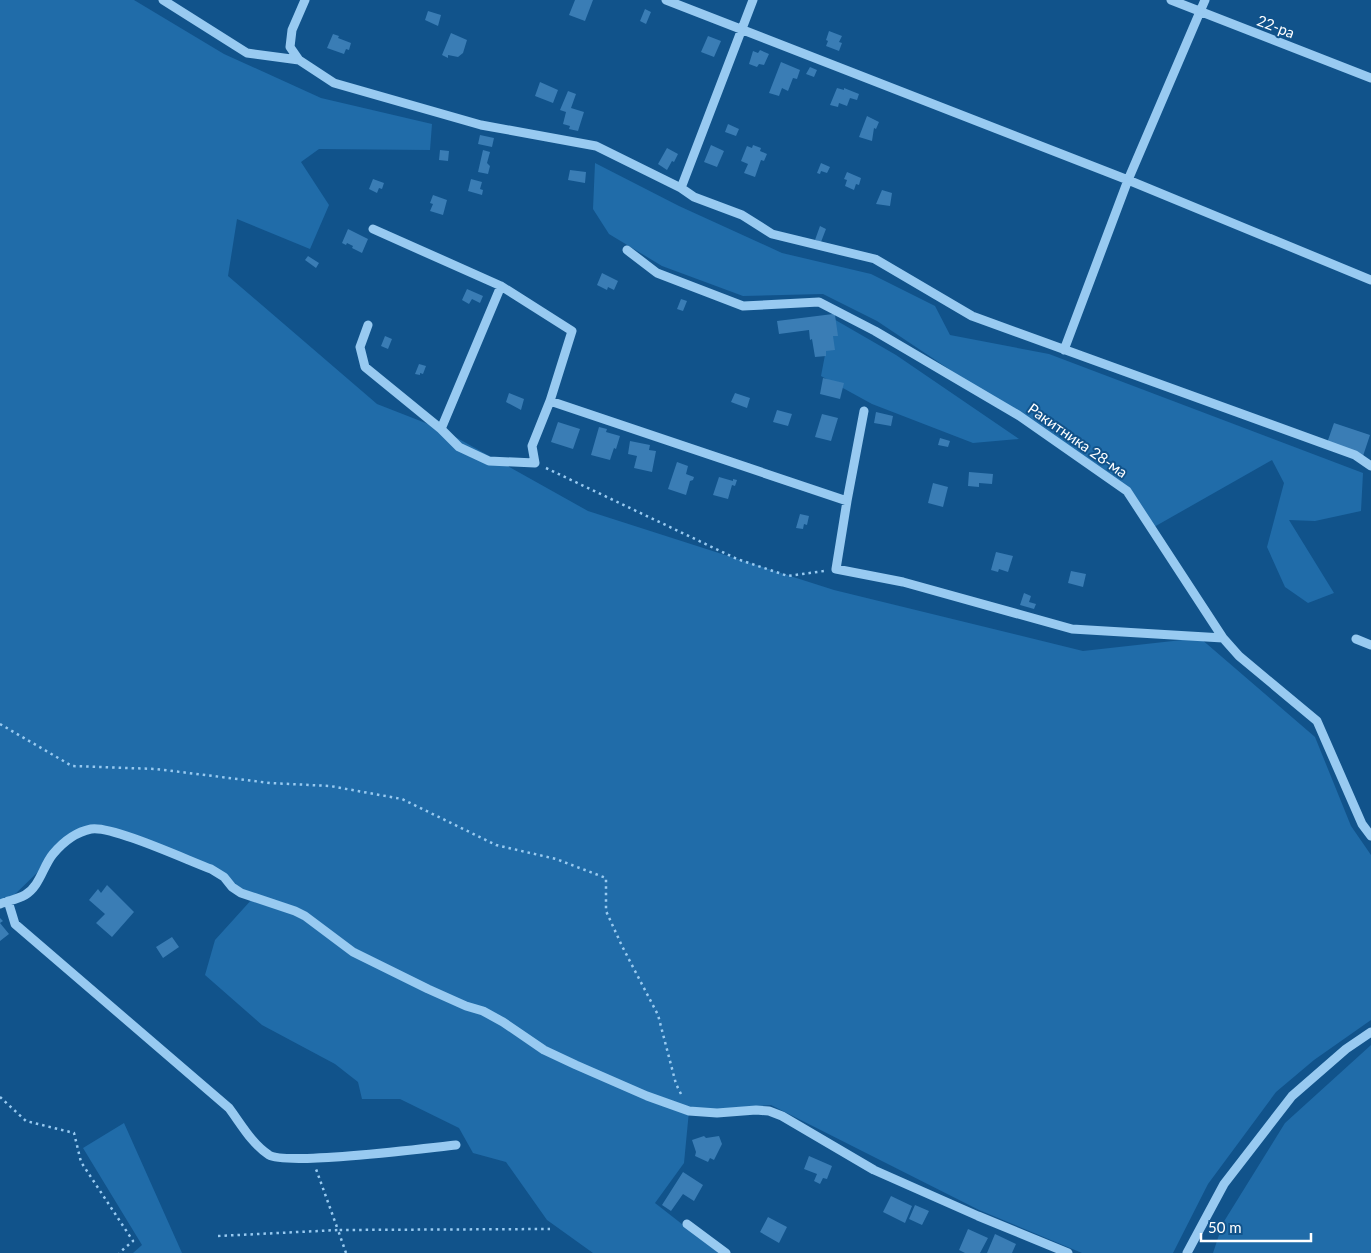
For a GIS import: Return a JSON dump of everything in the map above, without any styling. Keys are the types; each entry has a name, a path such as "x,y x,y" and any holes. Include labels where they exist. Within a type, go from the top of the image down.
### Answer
{"street":[{"path":"163,0 247,53 299,60"},
{"path":"305,0 292,30 290,47 299,60 334,83 481,125 596,146 681,188 694,197 742,216 772,234 876,259 972,316 1355,455 1371,466"},
{"path":"666,0 1128,180 1371,280"},
{"path":"681,188 753,0"},
{"name":"22-ра","path":"1171,0 1371,78"},
{"path":"1064,350 1128,180 1205,0"},
{"path":"368,325 360,347 365,367 441,429 459,447 488,460 535,463 532,446 550,401 572,331 501,286 373,229"},
{"name":"Ракитника 28-ма","path":"627,250 657,273 743,306 819,302 875,331 1018,415 1127,491 1223,638 1239,656 1317,721 1362,824 1371,836"},
{"path":"441,429 501,286"},
{"path":"550,401 847,501"},
{"path":"864,411 836,569 903,582 1072,629 1223,638"},
{"path":"1356,639 1371,645"},
{"path":"456,1146 312,1158 271,1156 257,1145 229,1108 15,924 4,903 26,894 35,886 48,860 59,846 77,834 93,828 113,831 211,869 224,877 232,887 241,893 300,913 353,952 428,989 482,1011 503,1022 544,1050 576,1066 647,1096 689,1111 717,1114 756,1110 769,1111 782,1116 874,1170 1068,1253"},
{"path":"1186,1253 1224,1184 1292,1096 1346,1049 1371,1032"},
{"path":"687,1224 726,1253"}],"path":[{"path":"535,463 737,559 788,576 836,569"},
{"path":"0,724 72,766 156,769 270,783 330,786 402,799 496,845 556,859 606,878 606,911 658,1015 676,1084 689,1111"},
{"path":"0,1097 26,1122 74,1133 81,1162 133,1241 118,1253"},
{"path":"312,1158 346,1253"},
{"path":"218,1236 338,1230 550,1229"}],"shaded area":[{"path":"0,0 134,0 224,54 321,98 432,124 430,150 319,149 301,162 329,205 310,249 237,219 228,276 377,404 441,429 588,511 834,590 1083,651 1200,638 1315,737 1351,826 1371,855 1371,1020 1314,1060 1276,1092 1208,1184 1173,1253 1082,1253 979,1210 771,1105 689,1111 684,1163 655,1203 719,1253 593,1253 547,1220 506,1162 473,1153 459,1128 400,1099 362,1099 358,1082 335,1064 262,1025 205,975 215,940 253,898 211,869 93,829 77,834 8,901 0,906"},
{"path":"595,163 679,206 782,253 871,274 935,306 950,335 1049,354 1363,473 1361,511 1315,521 1289,520 1334,593 1308,603 1285,587 1267,547 1284,483 1272,460 1154,527 1130,490 877,321 823,294 743,296 662,266 609,234 593,209"},
{"path":"832,318 896,355 1019,439 973,443 872,404 821,376"},
{"path":"1371,1045 1371,1253 1213,1253 1223,1223 1285,1123"},
{"path":"124,1123 182,1253 133,1253 142,1245 83,1148"}],"building":[{"path":"575,0 593,0 585,21 569,15"},
{"path":"645,9 651,12 646,24 640,21"},
{"path":"428,11 441,15 438,26 425,20"},
{"path":"829,31 842,36 839,42 842,43 839,51 826,46"},
{"path":"451,33 467,40 463,53 458,57 448,55 448,58 442,55"},
{"path":"333,34 351,43 349,50 346,49 344,54 327,48"},
{"path":"708,36 721,41 714,57 701,52"},
{"path":"760,50 769,54 764,65 759,64 757,67 749,64 753,51 758,53"},
{"path":"781,62 800,70 797,79 793,78 788,91 782,88 779,96 769,93"},
{"path":"810,67 817,70 814,77 806,74"},
{"path":"540,82 558,90 553,103 535,96"},
{"path":"837,88 844,90 844,88 859,94 857,100 850,98 847,106 839,103 838,107 830,105"},
{"path":"568,91 576,94 571,108 584,112 578,131 569,129 570,126 563,124 566,112 560,110"},
{"path":"867,116 879,122 876,129 874,128 872,141 859,137"},
{"path":"728,124 739,129 736,136 725,132"},
{"path":"480,135 494,138 492,147 478,144"},
{"path":"711,145 724,151 717,167 704,162"},
{"path":"753,145 761,148 760,151 767,154 764,161 761,160 755,177 744,173 748,164 741,161 747,146 752,148"},
{"path":"667,148 678,154 667,170 658,164"},
{"path":"440,150 449,151 448,161 439,160"},
{"path":"483,150 490,152 487,163 490,166 488,174 478,172"},
{"path":"821,163 830,167 827,173 821,171 820,174 817,173"},
{"path":"570,170 586,172 585,183 568,180"},
{"path":"847,172 861,178 859,185 856,184 854,190 845,186 847,180 844,179"},
{"path":"373,179 384,183 382,189 379,188 377,193 369,189"},
{"path":"471,179 482,182 480,189 483,190 482,195 468,191"},
{"path":"882,190 892,193 890,206 876,204"},
{"path":"433,195 447,200 443,215 430,211 433,204 430,203"},
{"path":"820,226 826,229 821,242 815,240"},
{"path":"348,229 368,239 362,253 347,243 346,245 342,243"},
{"path":"308,256 319,263 316,268 305,260"},
{"path":"602,273 618,281 614,290 608,287 607,290 597,285"},
{"path":"467,289 483,296 480,303 472,299 469,304 462,300"},
{"path":"681,299 687,301 683,311 677,309"},
{"path":"835,315 838,336 833,336 835,350 826,351 826,356 815,357 809,330 779,334 777,321"},
{"path":"385,336 392,339 388,349 381,346"},
{"path":"419,364 426,366 423,374 420,373 420,375 415,374"},
{"path":"823,378 844,383 840,399 820,394"},
{"path":"509,393 524,399 521,410 506,402"},
{"path":"735,393 750,398 747,408 731,402"},
{"path":"777,410 792,414 788,426 773,422"},
{"path":"876,412 893,416 891,426 874,423"},
{"path":"822,414 838,418 831,441 815,437"},
{"path":"558,422 580,429 573,449 551,442"},
{"path":"1334,423 1370,435 1363,456 1327,443"},
{"path":"599,427 607,429 606,432 620,436 610,460 591,455"},
{"path":"940,438 950,441 948,447 938,445"},
{"path":"630,441 650,445 649,450 656,451 652,472 634,468 637,456 628,454"},
{"path":"677,462 688,466 686,474 694,477 690,481 686,495 668,489"},
{"path":"969,472 993,474 992,484 979,483 979,487 968,486"},
{"path":"719,477 733,481 733,479 737,480 735,486 732,485 728,499 713,495"},
{"path":"933,483 948,487 943,507 928,503"},
{"path":"800,514 809,516 807,525 804,524 803,529 796,528"},
{"path":"996,552 1013,556 1008,572 999,569 998,572 991,570"},
{"path":"1071,571 1086,574 1083,587 1068,583"},
{"path":"1024,593 1031,596 1029,602 1036,604 1034,609 1020,605"},
{"path":"107,885 134,912 112,937 96,923 105,914 89,900 98,889 101,893"},
{"path":"0,923 9,934 0,941"},
{"path":"172,937 179,947 163,958 156,947"},
{"path":"704,1136 706,1138 719,1136 722,1144 714,1160 710,1158 708,1162 695,1156 696,1152 692,1140"},
{"path":"809,1156 832,1166 827,1179 823,1178 820,1184 814,1181 817,1174 804,1169"},
{"path":"683,1172 703,1185 694,1201 683,1194 671,1211 662,1205"},
{"path":"891,1196 912,1206 905,1223 883,1212"},
{"path":"915,1205 929,1211 922,1225 909,1219"},
{"path":"768,1217 787,1227 779,1243 760,1232"},
{"path":"968,1229 988,1238 980,1253 965,1253 959,1250"},
{"path":"995,1234 1016,1244 1012,1253 987,1253"}]}
